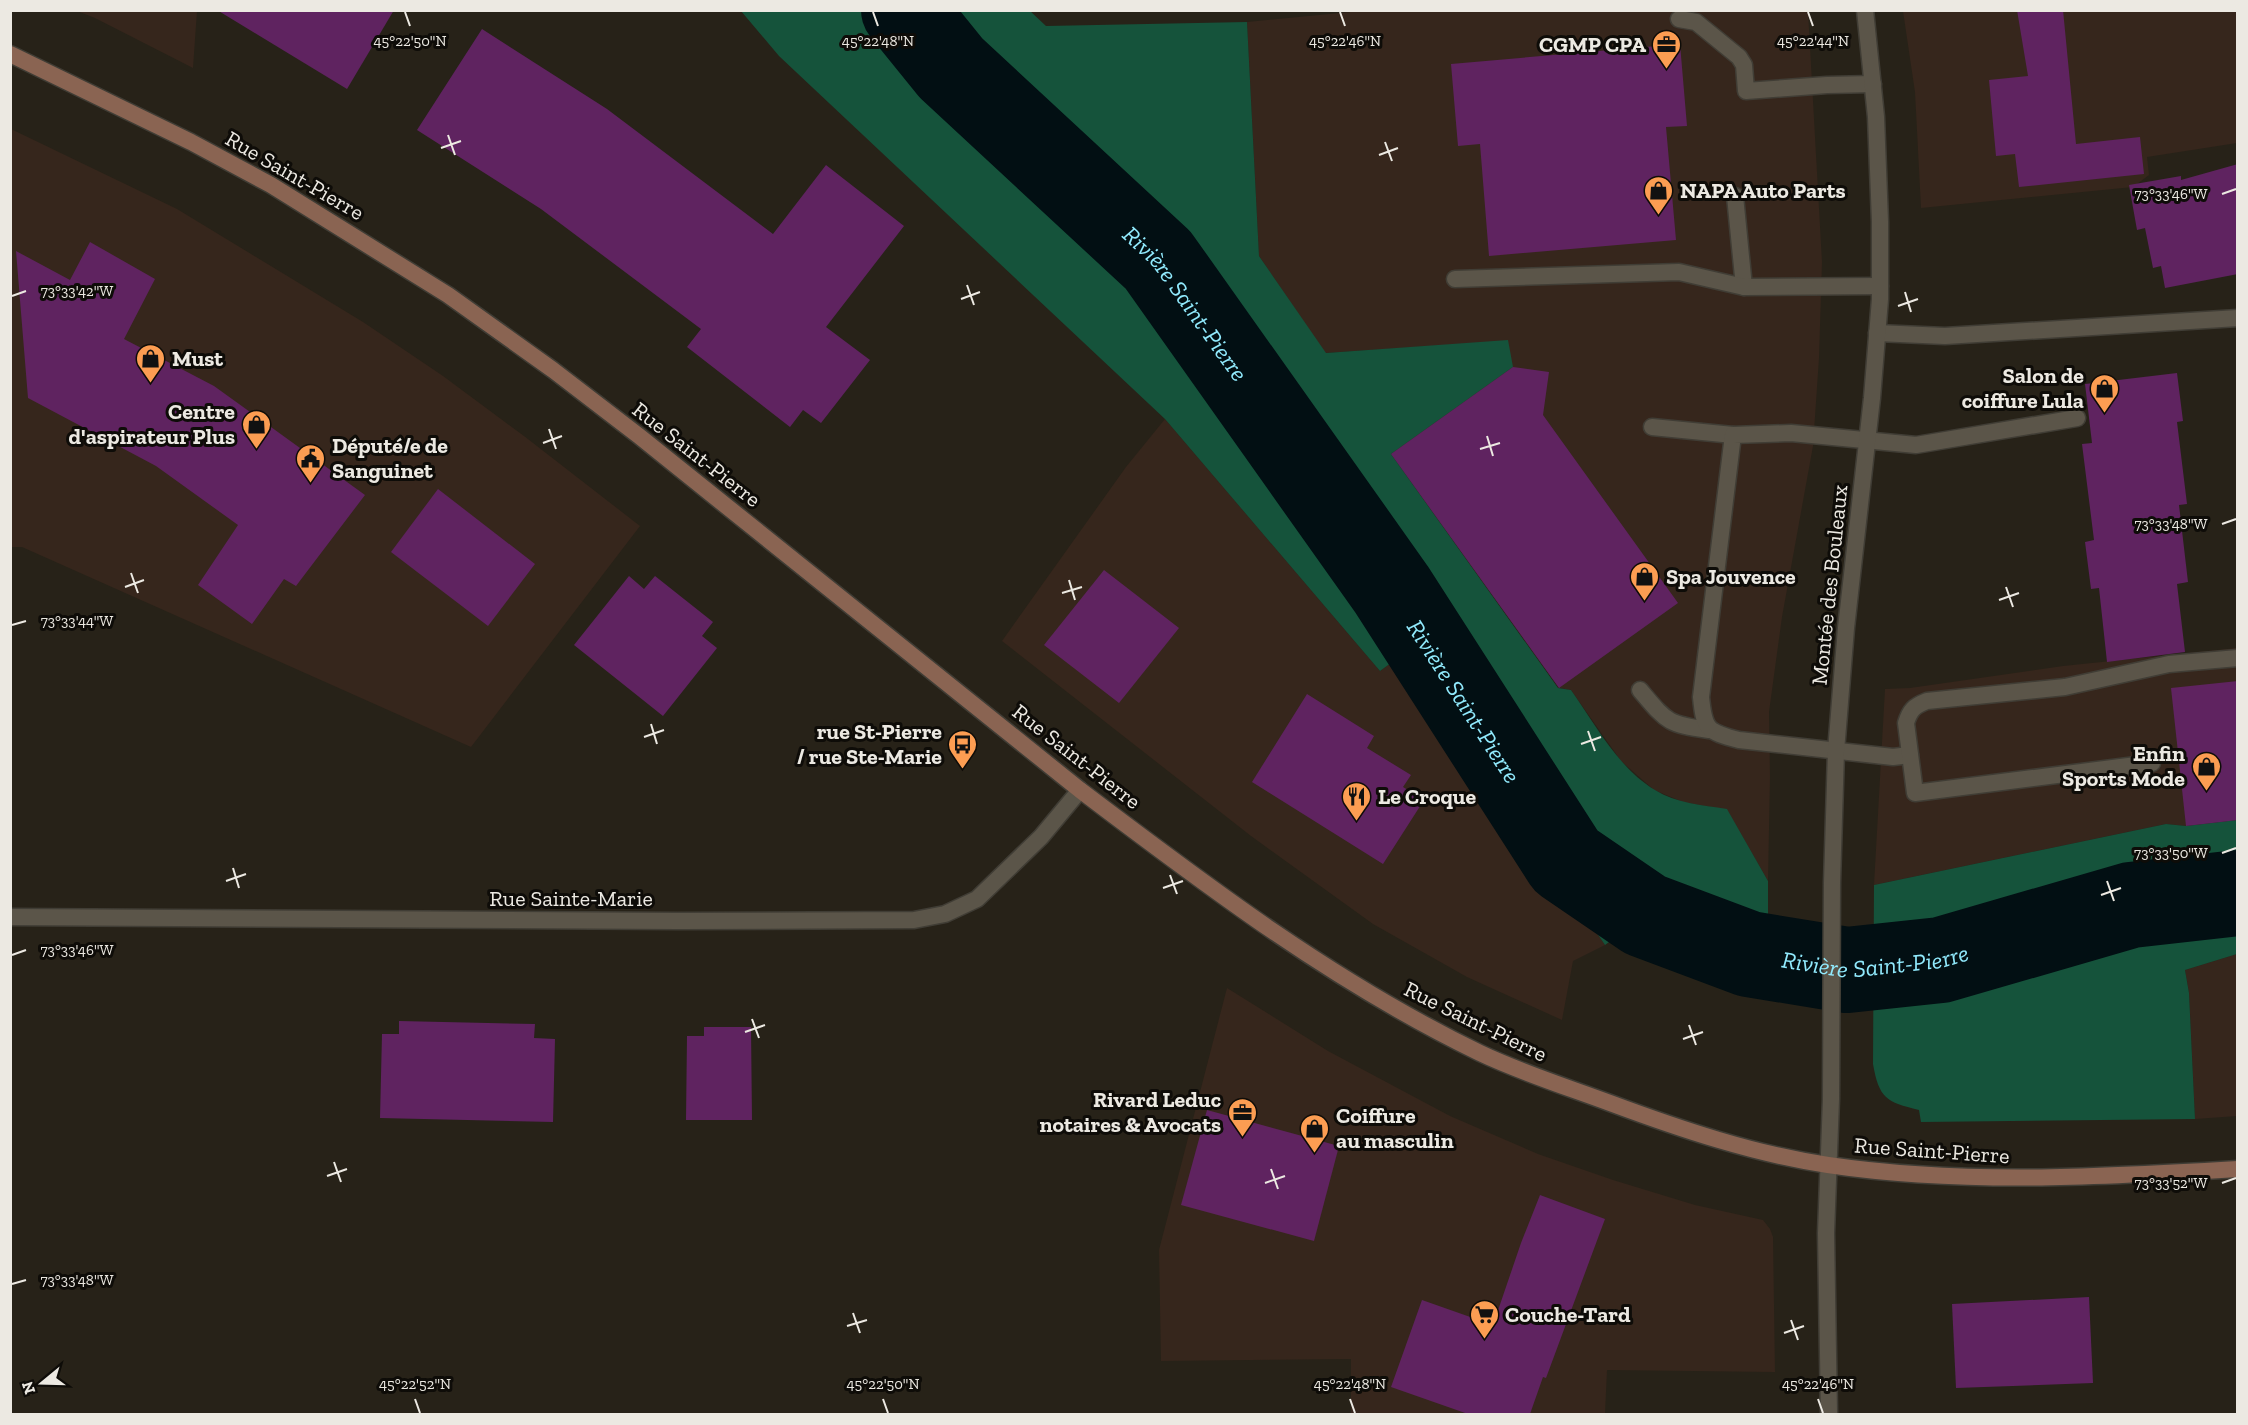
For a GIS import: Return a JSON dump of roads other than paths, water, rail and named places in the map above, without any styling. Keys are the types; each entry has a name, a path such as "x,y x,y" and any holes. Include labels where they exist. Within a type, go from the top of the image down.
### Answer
{"main road":[{"name":"Rue Saint-Pierre","path":"10,54 191,142 271,185 448,295 553,370 639,436 1148,842 1286,942 1369,993 1474,1050 1546,1080 1674,1125 1775,1155 1829,1165 1914,1174 1994,1178 2107,1176 2238,1169"}],"street":[{"name":"Montée des Bouleaux","path":"1829,1414 1826,1233 1832,1063 1832,883 1836,750 1880,286 1879,188 1873,84 1865,10"},
{"path":"1679,19 1696,22 1739,57 1744,65 1746,91 1873,84"},
{"path":"1735,196 1744,287"},
{"path":"1455,279 1679,272 1744,287 1880,286"},
{"path":"1877,333 1945,336 2238,318"},
{"path":"1652,427 1733,435 1791,433 1916,445 2078,418"},
{"path":"1709,729 1703,716 1701,697 1733,435"},
{"path":"2152,763 1915,793 1906,723 1909,712 1916,705 1927,701 2065,687 2169,664 2238,658"},
{"path":"1640,690 1664,718 1680,726 1709,729 1739,740 1893,757 1910,755"},
{"name":"Rue Sainte-Marie","path":"10,916 678,921 914,920 945,914 977,899 1041,837 1080,790"}],"waterway":[{"name":"Rivière Saint-Pierre","path":"904,10 951,68 1158,260 1392,590 1566,861 1645,915 1749,954 1847,970 1941,960 2131,905 2238,893"}],"place":[{"name":"CGMP CPA","path":"1667,70"},
{"name":"NAPA Auto Parts","path":"1659,216"},
{"name":"Must","path":"151,384"},
{"name":"Salon de coiffure Lula","path":"2105,414"},
{"name":"Centre d'aspirateur Plus","path":"256,450"},
{"name":"Député/e de Sanguinet","path":"311,484"},
{"name":"Spa Jouvence","path":"1645,602"},
{"name":"rue St-Pierre / rue Ste-Marie","path":"963,770"},
{"name":"Enfin Sports Mode","path":"2206,792"},
{"name":"Le Croque","path":"1357,822"},
{"name":"Rivard Leduc notaires & Avocats","path":"1242,1138"},
{"name":"Coiffure au masculin","path":"1315,1154"},
{"name":"Couche-Tard","path":"1484,1340"}]}
